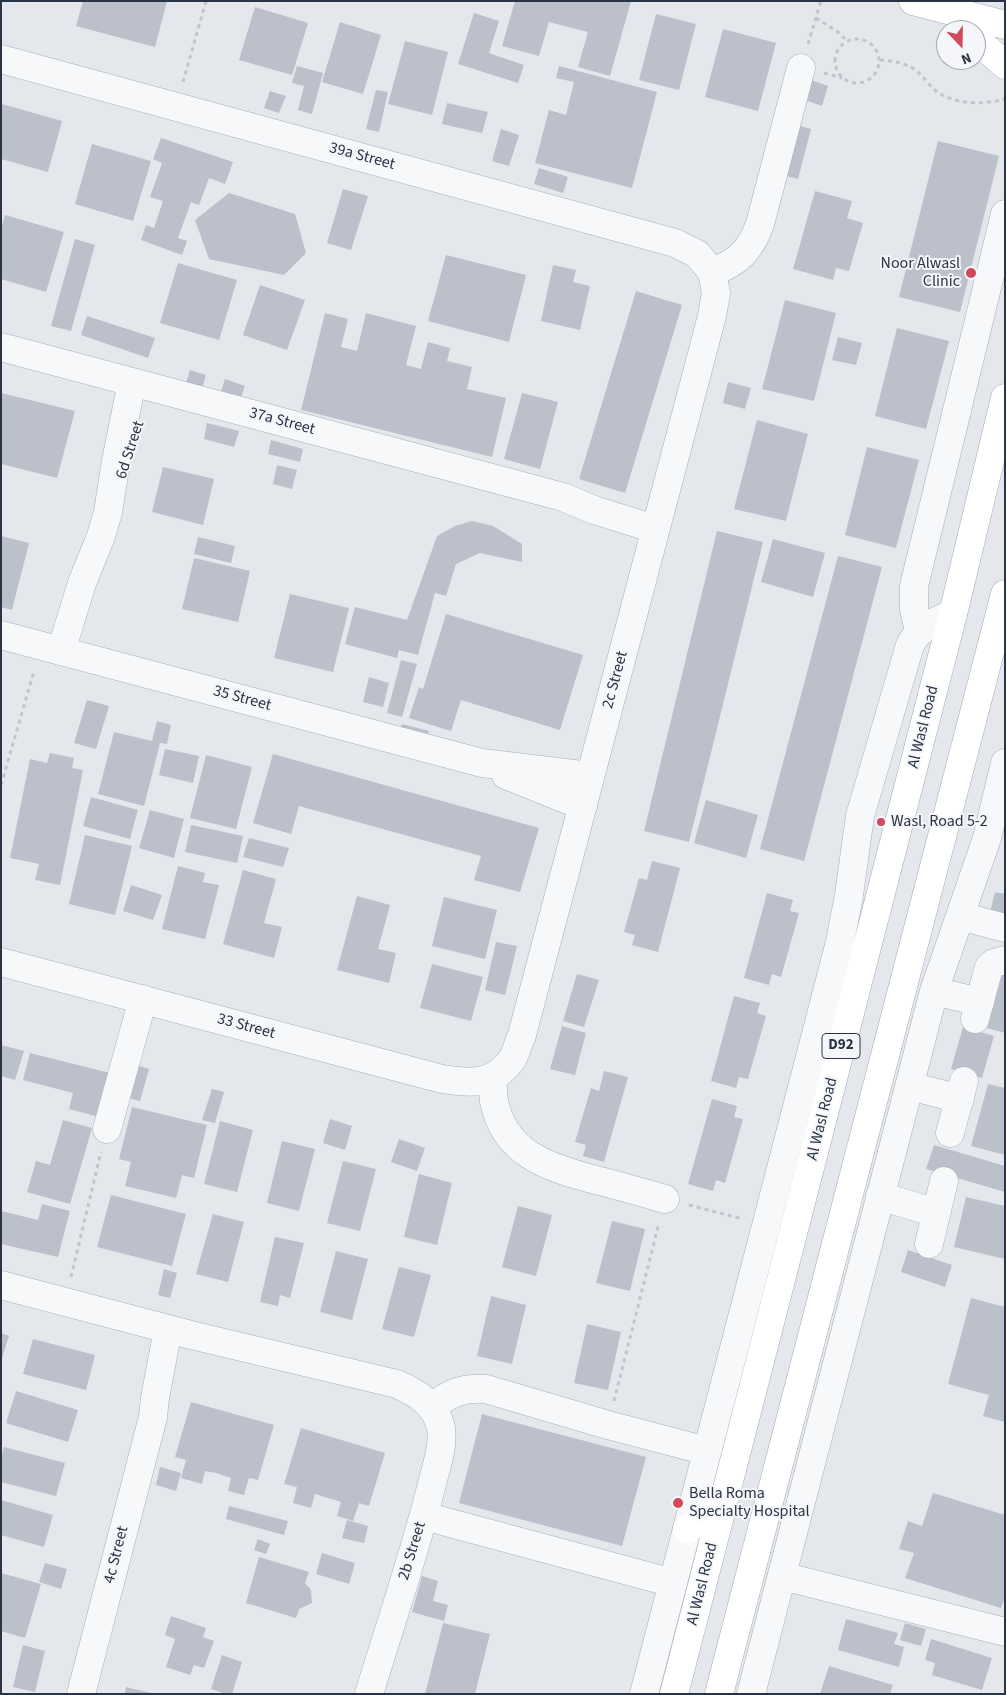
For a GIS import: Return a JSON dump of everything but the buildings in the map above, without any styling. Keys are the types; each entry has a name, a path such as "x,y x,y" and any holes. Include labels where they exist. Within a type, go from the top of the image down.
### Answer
{"main road":[{"path":"891,1 917,18 936,25"},
{"path":"913,1 1005,24"},
{"path":"986,48 1005,65"},
{"name":"Al Wasl Road","path":"674,1694 953,614 1005,398"},
{"name":"D92","path":"719,1694 1000,632 1005,594"},
{"path":"687,1529 722,1508"}],"street":[{"name":"39a Street","path":"1,59 675,243 697,254 712,272"},
{"path":"712,272 729,265 743,255 754,240 760,224 801,68"},
{"path":"919,631 914,609 914,586 1005,214"},
{"name":"2c Street","path":"492,1078 511,1060 522,1035 712,316 716,293 712,272"},
{"name":"37a Street","path":"1,347 563,497 594,510 657,521"},
{"name":"6d Street","path":"61,651 82,583 122,481 142,385"},
{"path":"644,1694 840,942 849,896 855,844 867,788 910,645 919,631 932,622 953,614"},
{"name":"35 Street","path":"1,635 482,763 590,776"},
{"name":"35 Street","path":"482,763 582,806"},
{"path":"751,1694 934,991 987,838 1005,763"},
{"path":"960,916 1005,928"},
{"path":"934,991 978,1011 989,968 994,963 1005,960"},
{"name":"33 Street","path":"1,962 442,1079 468,1083 492,1078"},
{"path":"107,1129 143,999"},
{"path":"492,1078 494,1101 502,1124 516,1144 535,1159 558,1169 666,1199"},
{"path":"910,1086 962,1090 950,1133"},
{"path":"929,1244 944,1181"},
{"path":"880,1196 936,1213"},
{"path":"1,1285 180,1332 397,1384 416,1393 432,1407 457,1391 471,1388 486,1389 608,1425 707,1451"},
{"name":"4c Street","path":"81,1694 153,1416 162,1401 180,1332"},
{"name":"2b Street","path":"369,1694 424,1516 440,1449 440,1428 432,1407"},
{"path":"424,1516 673,1583"},
{"path":"782,1576 1005,1632"}],"path":[{"path":"176,107 206,1"},
{"path":"801,68 821,1"},
{"path":"816,18 838,32 847,41"},
{"path":"856,39 872,44 880,60 874,76 859,84 843,78 837,71 835,63 836,54 841,47 847,41 856,39"},
{"path":"880,60 906,64 918,72 936,91 950,98 964,102 980,103 1005,99"},
{"path":"1,786 61,651"},
{"path":"64,1302 107,1129"},
{"path":"608,1425 666,1199 766,1224"}],"place":[{"name":"Noor Alwasl Clinic","path":"971,273"},
{"name":"Wasl, Road 5-2","path":"881,822"},
{"name":"Bella Roma Specialty Hospital","path":"678,1503"}]}
